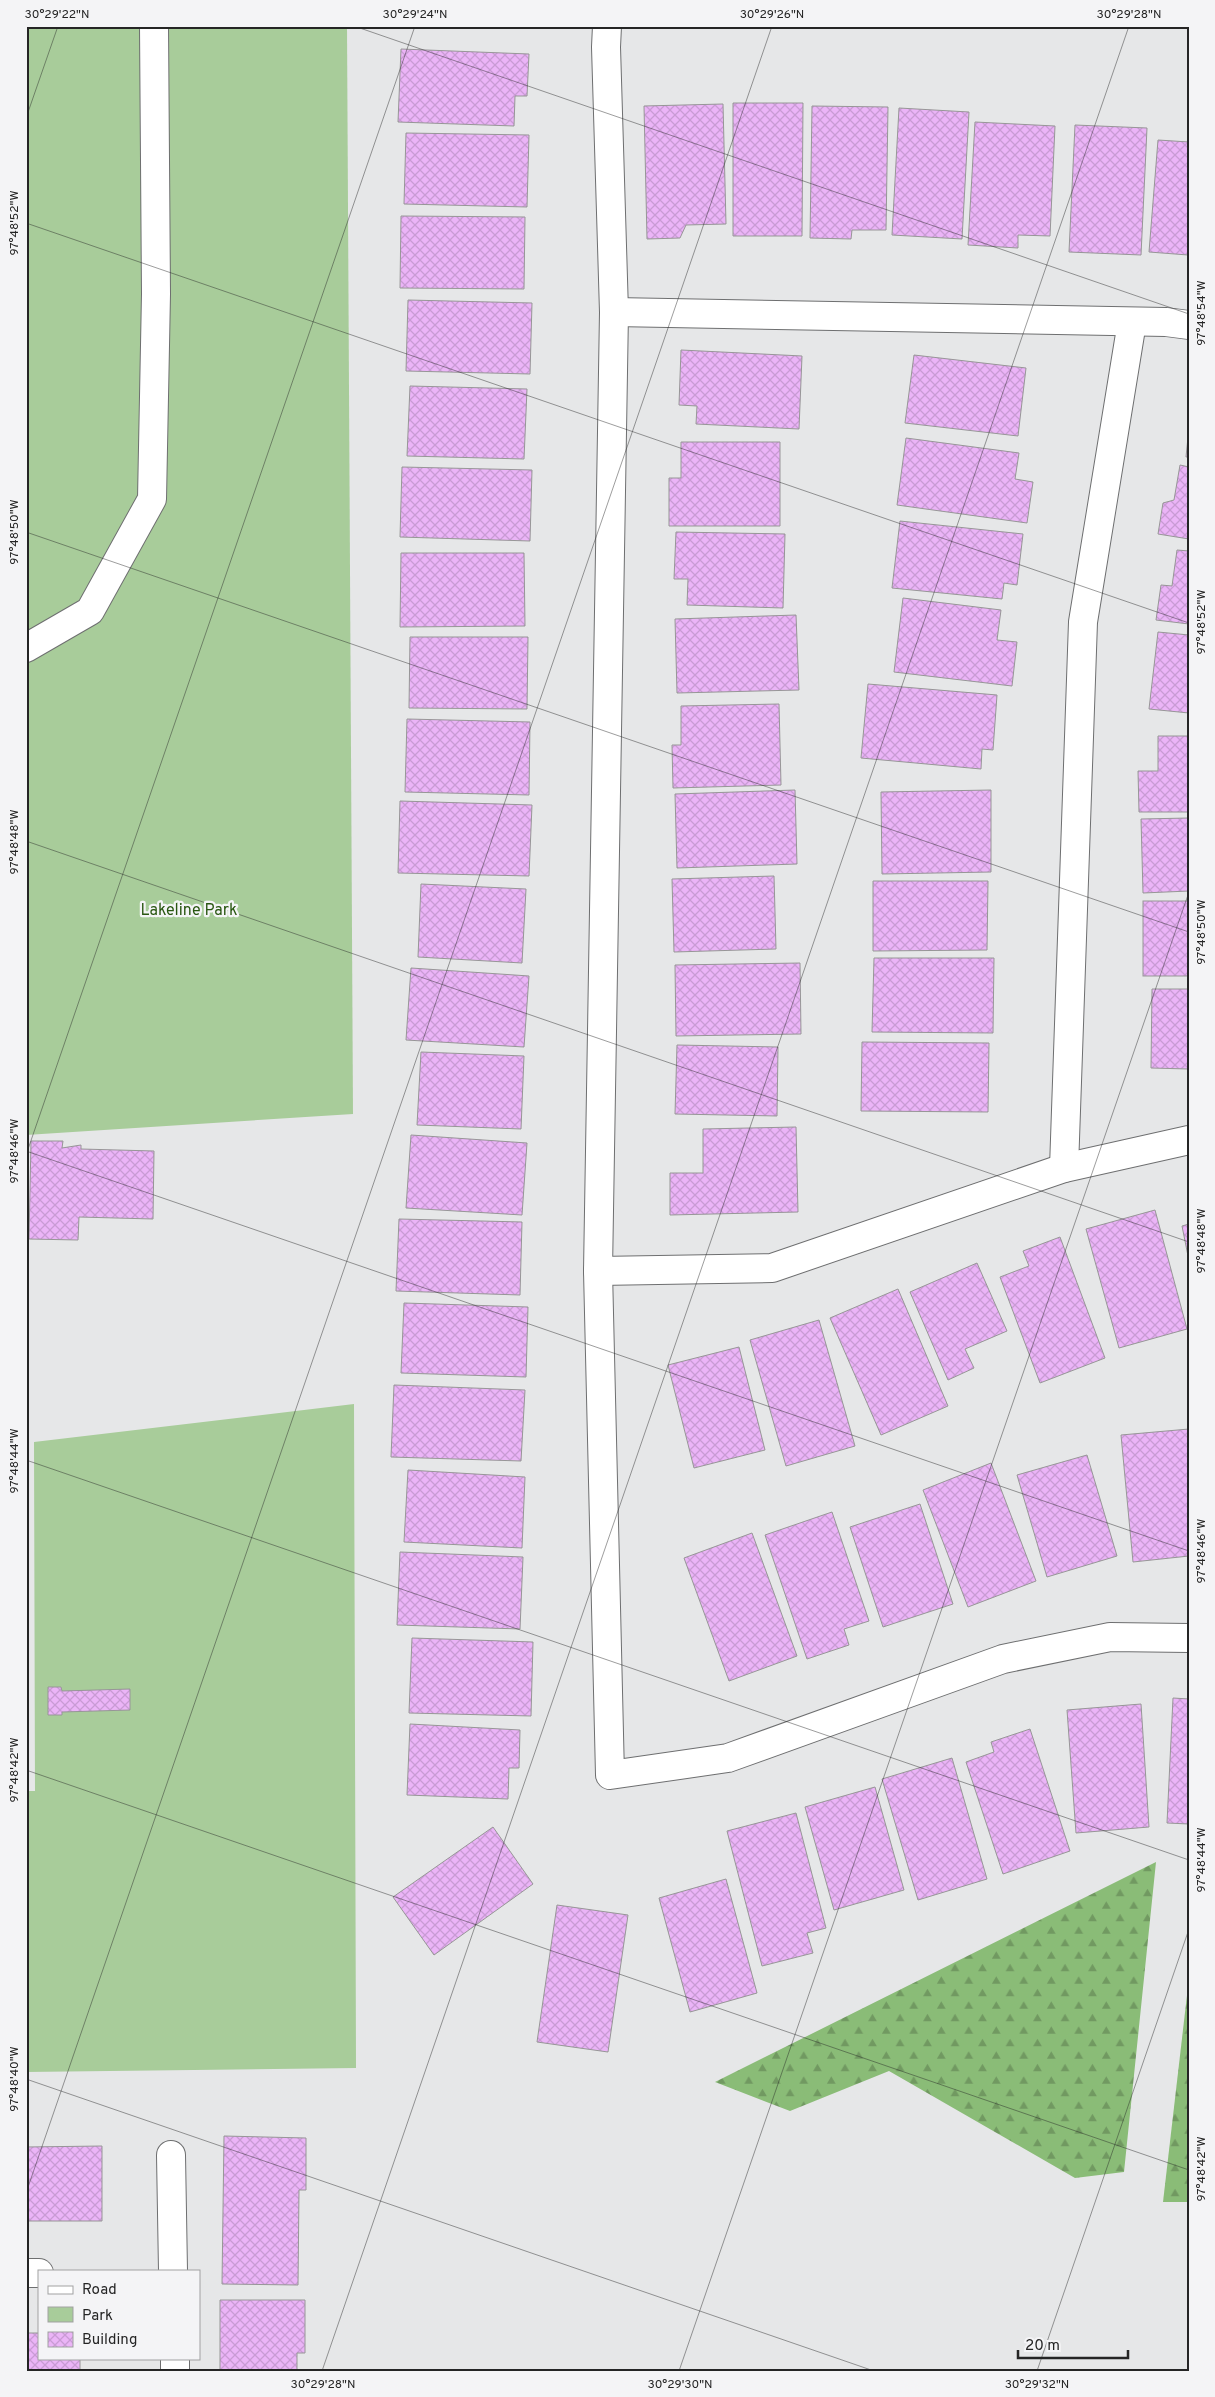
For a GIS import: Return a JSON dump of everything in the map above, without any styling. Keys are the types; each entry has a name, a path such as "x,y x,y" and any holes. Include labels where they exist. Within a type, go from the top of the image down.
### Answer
{"street":[{"path":"26,648 90,611 152,499 156,294 154,26"},
{"path":"607,26 606,47 614,312 598,1271 610,1776 728,1758 1003,1659 1110,1637 1189,1638"},
{"path":"614,312 1132,322 1189,325"},
{"path":"1064,1168 1083,622 1132,322"},
{"path":"598,1271 772,1268 1064,1168 1189,1140"},
{"path":"171,2155 173,2270"}],"green space":[{"name":"Lakeline Park","path":"26,26 347,26 353,1114 26,1135"},
{"path":"354,1404 356,2068 26,2072 26,1791 35,1791 34,1442"},
{"path":"1156,1862 1124,2172 1075,2178 889,2071 790,2111 715,2082"},
{"path":"1189,1978 1189,2202 1163,2202"}],"building":[{"path":"401,49 529,54 527,96 515,96 514,126 398,122"},
{"path":"733,103 803,103 802,236 733,236"},
{"path":"723,104 726,224 686,225 680,238 647,239 644,106"},
{"path":"812,106 888,107 886,230 852,230 851,239 810,238"},
{"path":"899,108 969,112 962,239 892,235"},
{"path":"975,122 1055,126 1050,236 1018,235 1018,248 968,245"},
{"path":"1075,125 1147,128 1141,255 1069,252"},
{"path":"406,133 529,135 527,207 404,204"},
{"path":"1158,140 1189,142 1188,255 1149,252"},
{"path":"401,216 525,217 524,289 400,288"},
{"path":"408,300 532,303 530,374 406,371"},
{"path":"681,350 802,356 799,429 696,424 697,406 679,405"},
{"path":"914,355 1026,368 1018,436 905,423"},
{"path":"410,386 527,389 524,459 407,456"},
{"path":"1189,427 1189,457 1186,457"},
{"path":"906,438 1019,453 1015,479 1033,482 1027,523 897,505"},
{"path":"681,442 780,442 780,526 669,526 669,478 681,478"},
{"path":"1180,465 1189,467 1189,539 1158,534 1163,503 1174,500"},
{"path":"402,467 532,470 530,541 400,537"},
{"path":"900,521 1023,534 1017,585 1004,583 1002,599 892,588"},
{"path":"676,532 785,534 783,608 687,605 688,579 674,579"},
{"path":"1177,550 1189,551 1189,624 1156,620 1161,585 1172,586"},
{"path":"401,553 524,553 525,626 400,627"},
{"path":"903,598 1001,610 997,640 1017,642 1012,686 894,672"},
{"path":"796,615 799,690 677,693 675,619"},
{"path":"1158,632 1189,635 1189,713 1149,709"},
{"path":"410,637 528,637 527,709 409,708"},
{"path":"868,684 997,695 993,750 982,749 981,769 861,758"},
{"path":"779,704 781,785 673,788 672,745 681,745 681,706"},
{"path":"407,719 530,722 529,795 405,792"},
{"path":"1158,736 1189,736 1189,812 1139,812 1138,771 1158,771"},
{"path":"795,790 797,864 677,868 675,794"},
{"path":"991,790 991,872 882,874 881,792"},
{"path":"400,801 532,805 529,876 398,873"},
{"path":"1189,818 1189,891 1143,893 1141,819"},
{"path":"774,876 776,949 674,952 672,879"},
{"path":"873,881 988,881 987,950 873,951"},
{"path":"421,884 526,889 522,963 418,957"},
{"path":"1143,901 1189,901 1189,976 1143,976"},
{"path":"874,958 994,958 993,1033 872,1032"},
{"path":"800,963 801,1034 676,1036 675,965"},
{"path":"411,968 529,976 524,1047 406,1040"},
{"path":"1152,989 1189,989 1189,1069 1151,1068"},
{"path":"862,1042 989,1043 988,1112 861,1111"},
{"path":"677,1045 778,1047 777,1116 675,1114"},
{"path":"421,1052 524,1056 521,1129 417,1125"},
{"path":"796,1127 798,1212 670,1215 670,1173 703,1173 703,1129"},
{"path":"411,1135 527,1143 522,1215 406,1208"},
{"path":"31,1141 63,1141 62,1148 81,1145 81,1149 154,1151 153,1219 79,1217 78,1240 29,1239"},
{"path":"1155,1210 1187,1329 1119,1348 1086,1229"},
{"path":"399,1219 522,1222 520,1295 396,1291"},
{"path":"1189,1224 1189,1261 1182,1226"},
{"path":"1060,1237 1105,1358 1040,1383 1000,1277 1029,1266 1023,1251"},
{"path":"977,1263 1007,1331 965,1349 974,1368 948,1380 910,1292"},
{"path":"898,1289 948,1406 881,1435 830,1318"},
{"path":"404,1303 528,1307 526,1377 401,1373"},
{"path":"819,1320 855,1446 786,1466 750,1340"},
{"path":"739,1347 765,1450 694,1468 668,1365"},
{"path":"394,1385 525,1390 521,1461 391,1457"},
{"path":"1189,1429 1189,1556 1133,1562 1121,1435"},
{"path":"1087,1455 1117,1556 1047,1577 1017,1475"},
{"path":"991,1463 1036,1581 968,1607 923,1490"},
{"path":"408,1470 525,1477 522,1548 404,1542"},
{"path":"920,1504 953,1604 883,1627 850,1527"},
{"path":"832,1512 869,1621 844,1629 849,1645 807,1659 765,1535"},
{"path":"752,1533 797,1656 729,1681 684,1558"},
{"path":"400,1552 523,1557 520,1629 397,1625"},
{"path":"412,1638 533,1642 531,1716 409,1713"},
{"path":"48,1687 61,1687 62,1691 130,1689 130,1710 62,1712 62,1715 48,1715"},
{"path":"1173,1698 1189,1699 1189,1824 1167,1823"},
{"path":"1141,1704 1149,1827 1076,1833 1067,1710"},
{"path":"410,1724 520,1730 519,1768 509,1768 508,1799 407,1795"},
{"path":"1030,1729 1070,1851 1003,1874 966,1762 994,1752 991,1742"},
{"path":"952,1758 987,1879 918,1900 882,1779"},
{"path":"875,1787 904,1890 834,1910 805,1807"},
{"path":"796,1813 826,1928 807,1933 813,1953 762,1966 727,1831"},
{"path":"493,1827 533,1884 434,1955 393,1897"},
{"path":"726,1879 757,1993 690,2012 659,1898"},
{"path":"557,1905 628,1915 608,2052 537,2042"},
{"path":"224,2136 306,2138 306,2190 299,2190 298,2285 222,2284"},
{"path":"102,2146 102,2221 26,2221 26,2147"},
{"path":"220,2300 305,2300 305,2353 297,2353 297,2371 220,2371"},
{"path":"26,2333 38,2333 38,2360 80,2360 80,2371 26,2371"}]}
